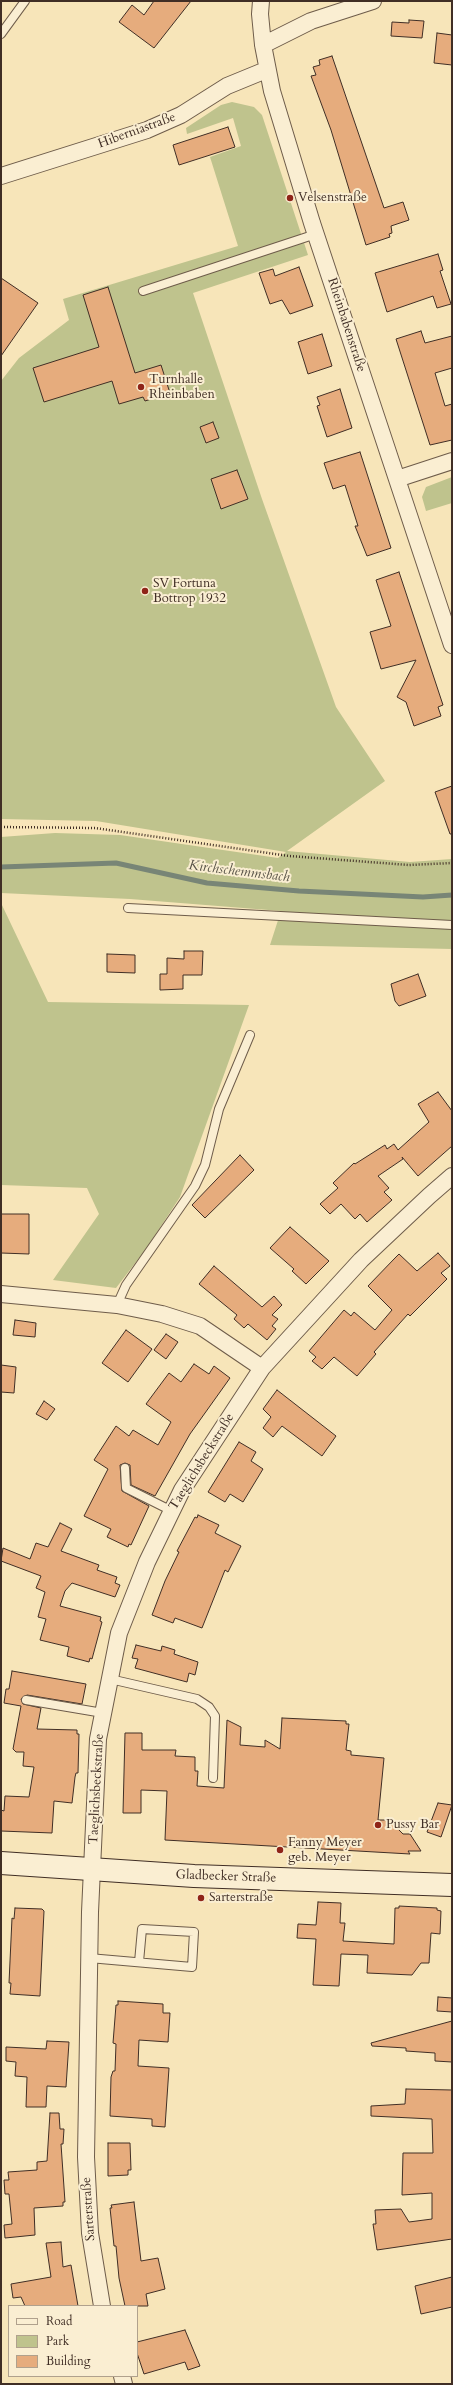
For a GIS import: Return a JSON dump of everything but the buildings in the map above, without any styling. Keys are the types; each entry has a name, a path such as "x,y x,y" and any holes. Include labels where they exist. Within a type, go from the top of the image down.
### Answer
{"main road":[{"name":"Gladbecker Straße","path":"1,1863 194,1876 452,1885"}],"street":[{"name":"Rheinbabenstraße","path":"261,1 260,14 266,70 316,234 452,645"},
{"path":"263,45 311,21 372,1"},
{"name":"Hiberniastraße","path":"1,176 147,130 181,115 228,86 266,70"},
{"path":"397,479 452,461"},
{"name":"Taeglichsbeckstraße","path":"92,1870 98,1738 119,1633 147,1562 182,1490 262,1368 361,1260 452,1176"},
{"path":"1,1294 117,1305 162,1314 200,1326 262,1368"},
{"name":"Sarterstraße","path":"92,1870 86,2157 90,2233 102,2305"}],"lane":[{"path":"1,34 25,1"},
{"path":"143,292 316,234"},
{"path":"128,908 452,926"},
{"path":"117,1305 126,1284 195,1186 205,1165 219,1109 250,1035"},
{"path":"125,1468 126,1488 172,1511"},
{"path":"110,1679 197,1699 209,1708 215,1716 213,1778"},
{"path":"26,1700 103,1713"},
{"path":"89,1958 192,1967 194,1932 142,1928 139,1962"}],"path":[{"path":"1,827 95,828 289,856 409,865 452,863"}],"green space":[{"path":"232,102 254,107 262,115 308,255 193,293 262,499 336,707 385,781 287,851 410,862 452,859 452,949 270,945 281,911 130,899 1,893 1,837 55,833 120,835 278,858 286,852 96,821 1,819 1,381 19,358 69,320 63,299 238,246 210,157 241,146 233,118 187,134 186,128 221,105"},
{"path":"452,477 452,503 426,511 422,497 426,487"},
{"path":"1,903 48,1002 249,1005 180,1197 146,1249 116,1288 53,1280 99,1214 87,1188 1,1185"}],"waterway":[{"name":"Kirchschemmsbach","path":"1,867 116,863 207,883 299,891 423,897 452,895"}],"place":[{"name":"Velsenstraße","path":"290,198"},
{"name":"Turnhalle Rheinbaben","path":"141,387"},
{"name":"SV Fortuna Bottrop 1932","path":"145,591"},
{"name":"Pussy Bar","path":"378,1825"},
{"name":"Fanny Meyer geb. Meyer","path":"280,1850"},
{"name":"Sarterstraße","path":"201,1898"}]}
